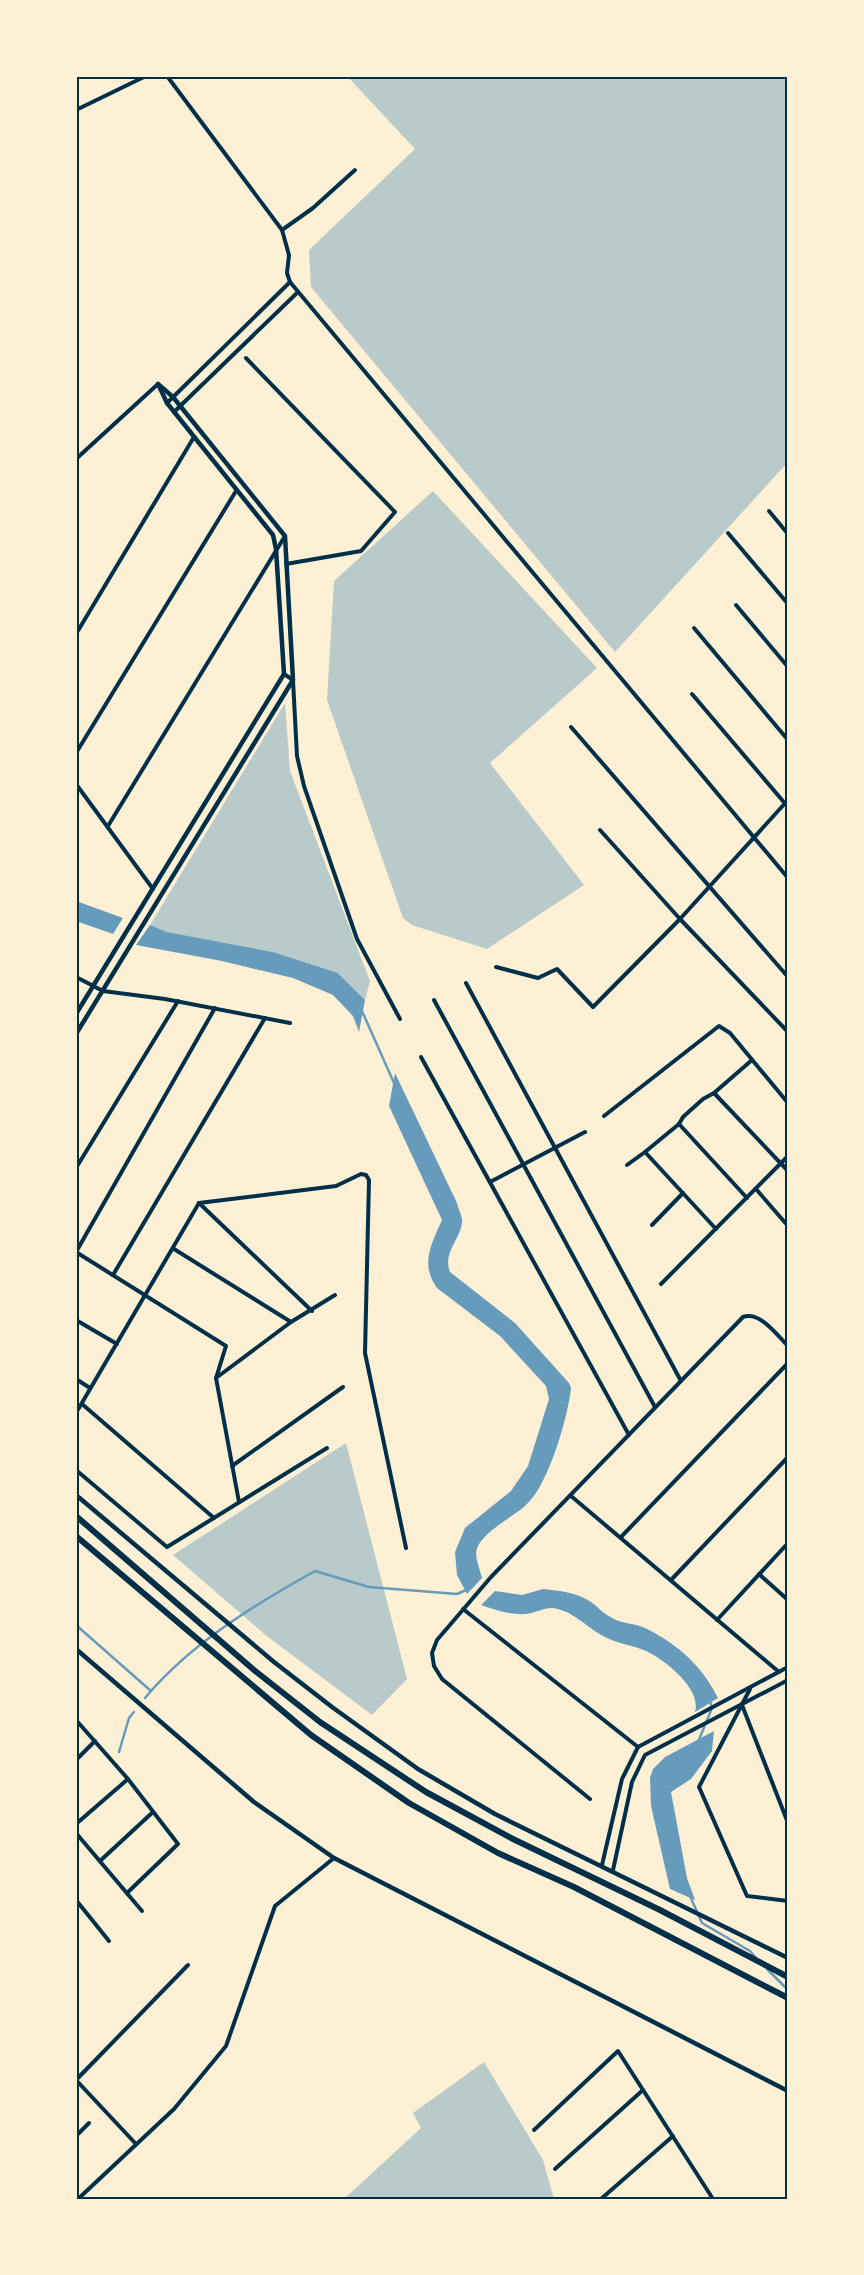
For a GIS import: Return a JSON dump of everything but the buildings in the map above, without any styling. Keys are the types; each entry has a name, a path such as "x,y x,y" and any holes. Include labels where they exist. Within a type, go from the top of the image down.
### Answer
{"highway":[{"path":"76,1516 254,1670 320,1722 426,1792 513,1839 660,1910 788,1977"},
{"path":"76,1536 311,1735 409,1803 490,1848 574,1887 788,1998"}],"street":[{"path":"76,110 146,76"},
{"path":"167,76 282,230 289,255 286,273 290,282 752,838 788,878"},
{"path":"282,230 313,208 355,170"},
{"path":"167,403 290,282"},
{"path":"174,412 298,292"},
{"path":"246,358 396,512 361,551 286,564"},
{"path":"158,384 173,396 285,536 296,756 304,786 357,939 400,1019"},
{"path":"76,1014 284,674 276,549 273,535 167,403 158,384"},
{"path":"76,459 158,384"},
{"path":"76,634 194,437"},
{"path":"76,450 81,454"},
{"path":"76,753 236,491"},
{"path":"768,511 788,534"},
{"path":"728,532 788,604"},
{"path":"108,826 285,536"},
{"path":"736,605 788,667"},
{"path":"694,628 788,740"},
{"path":"284,674 293,680"},
{"path":"76,1034 293,680"},
{"path":"692,694 786,802 788,807"},
{"path":"571,727 788,977"},
{"path":"76,784 153,889"},
{"path":"496,967 538,978 557,970 594,1007 680,919 786,802"},
{"path":"600,830 680,919 788,1032"},
{"path":"76,977 103,991 178,1001 290,1023"},
{"path":"466,983 681,1381"},
{"path":"434,1000 655,1407"},
{"path":"76,1168 178,1001"},
{"path":"215,1008 76,1252 143,1296 226,1346 216,1378 239,1502"},
{"path":"113,1275 265,1018"},
{"path":"604,1116 720,1026 730,1033 788,1103"},
{"path":"421,1057 628,1435"},
{"path":"627,1165 679,1124 683,1117 714,1094 752,1060"},
{"path":"714,1094 788,1171"},
{"path":"679,1124 747,1198"},
{"path":"490,1182 585,1132"},
{"path":"645,1152 716,1230"},
{"path":"661,1284 788,1156"},
{"path":"199,1204 336,1186 361,1174 366,1175 369,1180 365,1353 406,1548"},
{"path":"756,1189 788,1226"},
{"path":"652,1225 683,1193"},
{"path":"76,1413 143,1296 174,1249 199,1204"},
{"path":"199,1204 312,1311"},
{"path":"174,1249 291,1322"},
{"path":"216,1378 291,1322 312,1311 334,1295"},
{"path":"590,1799 442,1679 434,1666 432,1653 437,1640 491,1577 743,1317 748,1315 758,1318 788,1346"},
{"path":"76,1320 117,1344"},
{"path":"621,1537 788,1363"},
{"path":"76,1379 90,1388"},
{"path":"232,1466 343,1387"},
{"path":"82,1404 214,1518"},
{"path":"76,1470 167,1547 327,1448"},
{"path":"671,1580 788,1457"},
{"path":"76,1495 332,1707 427,1774 495,1814 613,1870 788,1958"},
{"path":"571,1496 779,1672"},
{"path":"717,1620 788,1543"},
{"path":"759,1574 788,1600"},
{"path":"463,1609 638,1748"},
{"path":"76,1649 254,1802 334,1858 788,2091"},
{"path":"602,1865 622,1779 638,1748 788,1668"},
{"path":"613,1870 632,1782 645,1755 788,1680"},
{"path":"750,1688 699,1787 746,1896 788,1901"},
{"path":"742,1705 788,1823"},
{"path":"76,1720 128,1780 178,1844 127,1893"},
{"path":"76,1760 95,1741"},
{"path":"76,1824 128,1780"},
{"path":"100,1861 153,1812"},
{"path":"76,1833 142,1911"},
{"path":"78,2199 174,2109 226,2046 275,1906 334,1858"},
{"path":"76,1900 109,1941"},
{"path":"136,2144 76,2080 188,1964"},
{"path":"534,2130 618,2051 713,2199"},
{"path":"554,2169 643,2090"},
{"path":"76,2136 89,2123"},
{"path":"601,2199 673,2136"}],"shaded area":[{"path":"347,76 788,76 788,462 615,652 311,287 309,250 415,149"},
{"path":"433,491 597,668 490,763 584,885 487,949 412,925 403,918 327,700 334,581"},
{"path":"285,703 290,771 370,981 365,1000 338,973 273,952 167,932 150,925"},
{"path":"346,1443 407,1679 372,1715 268,1637 173,1555"},
{"path":"484,2062 543,2160 554,2199 344,2199 421,2128 413,2113"}],"water":[{"path":"76,901 123,918 113,934 76,921"},
{"path":"150,925 167,932 273,952 338,973 365,1000 359,1032 353,1016 333,995 293,978 222,961 136,945"},
{"path":"395,1073 462,1217 461,1226 449,1258 450,1272 515,1323 569,1383 571,1388 566,1416 556,1450 542,1483 526,1505 492,1530 481,1542 477,1548 476,1555 482,1578 467,1594 457,1575 455,1552 465,1528 511,1491 528,1466 549,1399 546,1386 500,1336 437,1288 432,1279 428,1263 429,1254 442,1220 389,1106"},
{"path":"543,1589 568,1592 580,1596 612,1618 641,1626 657,1634 697,1666 712,1686 718,1698 695,1712 696,1703 688,1685 663,1661 646,1651 605,1637 560,1609 552,1608 526,1614 514,1614 481,1605 495,1591 522,1595"},
{"path":"714,1731 712,1751 691,1779 671,1792 687,1878 695,1900 670,1889 651,1806 650,1778 653,1769 665,1757"}],"waterway":[{"path":"362,1011 394,1083"},
{"path":"145,1698 163,1678 202,1643 246,1612 315,1571 369,1587 457,1594 466,1590"},
{"path":"76,1625 151,1691"},
{"path":"698,1742 712,1708 710,1701"},
{"path":"119,1752 129,1718 134,1712"},
{"path":"690,1896 702,1923 750,1951 756,1958"},
{"path":"767,1969 788,1990"}]}
